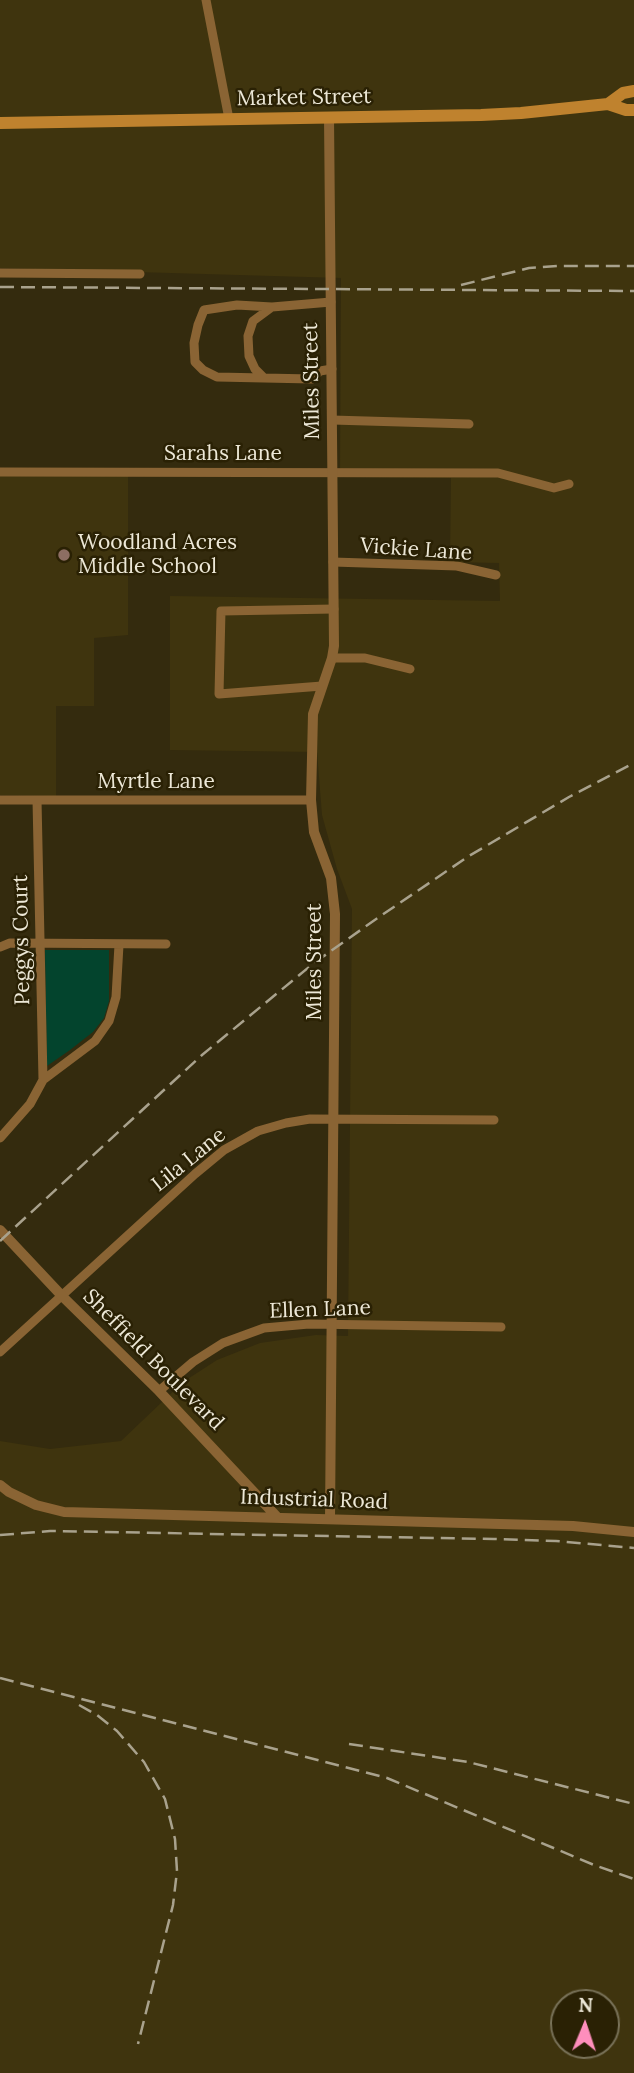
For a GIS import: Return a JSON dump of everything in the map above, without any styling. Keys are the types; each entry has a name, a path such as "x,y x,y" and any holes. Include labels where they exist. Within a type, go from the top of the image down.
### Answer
{"main road":[{"name":"Market Street","path":"608,104 623,93 634,90"},
{"name":"Market Street","path":"0,122 521,114 608,104 634,110"}],"street":[{"path":"206,0 229,119"},
{"name":"Miles Street","path":"329,117 334,646 313,714 311,800 314,832 331,878 336,941 330,1519"},
{"path":"0,274 140,274"},
{"path":"331,302 272,306 237,305 204,310 194,342 195,362 203,370 217,377 312,379 320,371 332,369"},
{"path":"264,378 254,369 249,356 248,337 253,321 272,306"},
{"path":"332,420 469,424"},
{"name":"Sarahs Lane","path":"0,472 498,473 554,488 569,484"},
{"name":"Vickie Lane","path":"333,562 457,566 496,575"},
{"path":"322,686 219,694 221,611 334,609"},
{"path":"332,658 365,658 410,669"},
{"name":"Myrtle Lane","path":"0,800 311,800"},
{"name":"Peggys Court","path":"37,800 43,1080"},
{"path":"0,947 10,943 166,944"},
{"path":"0,1138 30,1104 43,1080 95,1041 109,1021 116,997 119,945"},
{"name":"Lila Lane","path":"0,1352 195,1174 224,1150 258,1131 310,1119 494,1120"},
{"name":"Sheffield Boulevard","path":"0,1230 62,1296 159,1391 278,1518"},
{"name":"Ellen Lane","path":"159,1391 193,1362 223,1343 264,1328 309,1324 501,1327"},
{"name":"Industrial Road","path":"0,1485 36,1505 64,1512 573,1526 634,1532"}],"shaded area":[{"path":"0,0 634,0 634,2073 0,2073 0,1441 50,1449 121,1441 183,1382 217,1360 260,1343 316,1335 348,1336 352,909 337,869 322,815 317,752 170,750 170,596 500,601 499,563 450,562 451,478 340,477 341,278 0,268"},
{"name":"Woodland Acres Middle School","path":"0,474 128,475 128,635 94,638 94,706 56,706 56,796 0,795"}],"green space":[{"path":"45,950 109,950 109,1001 104,1018 93,1032 47,1066"}],"railway":[{"path":"461,285 529,268 634,266"},
{"path":"0,287 634,291"},
{"path":"0,1241 202,1055 314,963 469,856 569,797 634,763"},
{"path":"0,1535 50,1531 494,1539 634,1548"},
{"path":"0,1678 387,1778 594,1865 634,1879"},
{"path":"79,1705 117,1731 144,1762 165,1799 175,1839 177,1871 173,1905 138,2044"},
{"path":"349,1744 468,1762 634,1804"}],"place":[{"name":"Woodland Acres Middle School","path":"64,555"}]}
